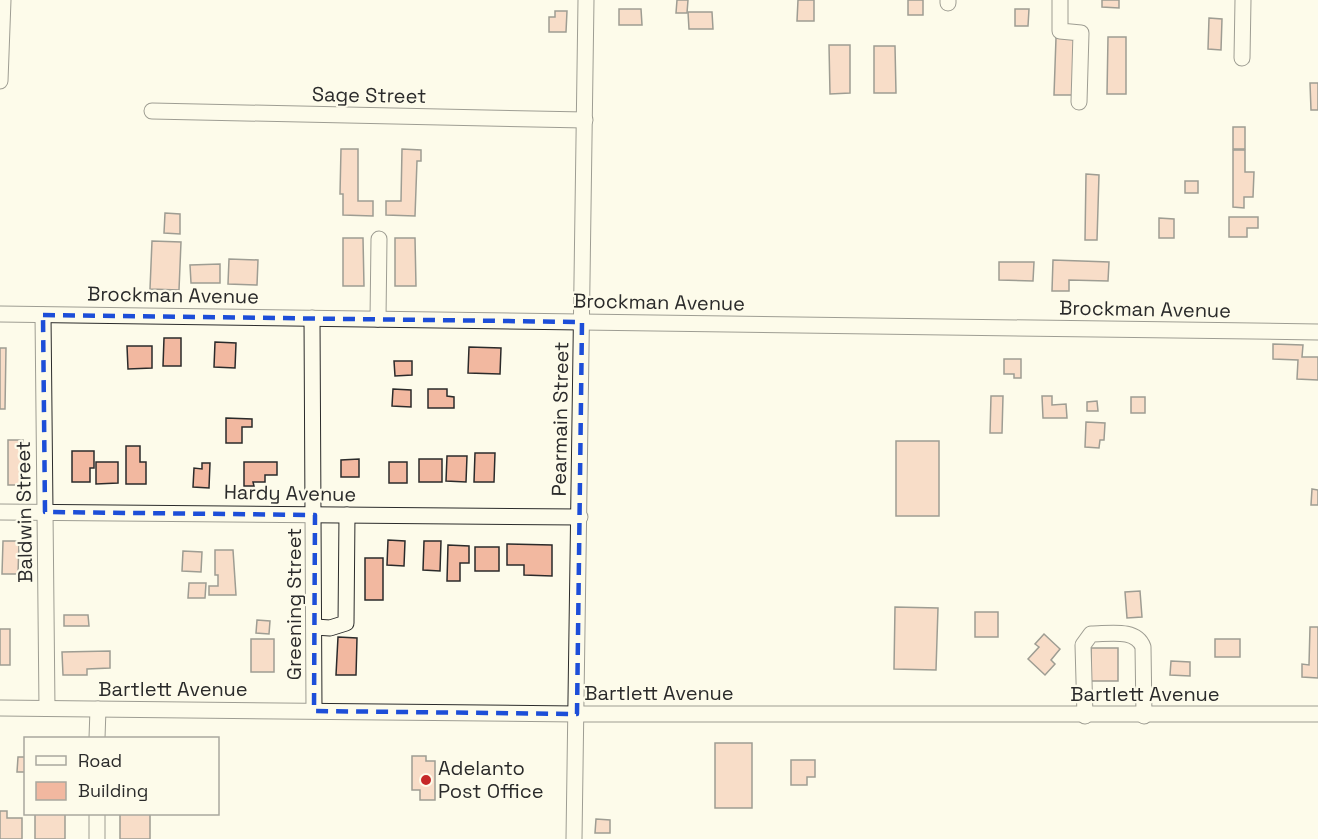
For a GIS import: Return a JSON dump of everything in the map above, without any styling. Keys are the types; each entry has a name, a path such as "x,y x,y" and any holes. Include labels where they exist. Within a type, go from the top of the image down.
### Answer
{"street":[{"path":"0,81 3,0"},
{"name":"Pearmain Street","path":"574,839 586,0"},
{"path":"1060,0 1060,31 1081,33 1079,102"},
{"path":"1242,58 1243,0"},
{"name":"Sage Street","path":"152,111 585,120"},
{"path":"378,319 379,239"},
{"name":"Brockman Avenue","path":"0,314 1318,332"},
{"name":"Baldwin Street","path":"43,315 47,708"},
{"name":"Greening Street","path":"312,318 315,514 314,711"},
{"name":"Hardy Avenue","path":"0,512 580,518"},
{"path":"315,627 330,628 346,623 347,515"},
{"path":"1085,716 1083,645 1091,634 1134,635 1140,640 1143,648 1144,716"},
{"name":"Bartlett Avenue","path":"0,708 577,714 1085,716 1318,714"},
{"path":"98,709 98,737"},
{"path":"97,815 97,839"}],"highlighted area":[{"path":"43,315 582,322 577,714 314,711 315,515 45,512"}],"building":[{"path":"677,0 688,0 687,13 676,13"},
{"path":"798,0 814,0 814,21 797,21"},
{"path":"908,0 923,0 923,15 908,15"},
{"path":"1102,0 1119,0 1119,8 1102,7"},
{"path":"619,9 641,9 642,25 619,25"},
{"path":"1015,9 1029,9 1028,26 1015,26"},
{"path":"555,11 567,11 566,32 549,32 549,17 555,17"},
{"path":"688,12 712,12 713,29 689,29"},
{"path":"1209,18 1222,19 1221,50 1208,49"},
{"path":"1108,37 1126,37 1126,94 1107,94"},
{"path":"1056,38 1075,39 1073,95 1054,95"},
{"path":"829,45 850,45 850,93 830,94"},
{"path":"874,46 895,46 896,93 874,93"},
{"path":"1310,83 1318,83 1318,110 1311,110"},
{"path":"1233,127 1245,127 1245,149 1233,149"},
{"path":"341,149 358,149 358,201 373,201 373,216 343,215 343,194 340,194"},
{"path":"402,149 421,150 421,161 417,161 415,216 386,215 386,201 401,201"},
{"path":"1233,150 1245,150 1245,172 1254,172 1253,197 1244,197 1244,208 1233,207"},
{"path":"1086,174 1099,175 1097,240 1085,240"},
{"path":"1185,181 1198,181 1198,193 1185,193"},
{"path":"165,213 180,214 180,234 164,233"},
{"path":"1229,217 1258,217 1258,228 1247,228 1247,237 1229,237"},
{"path":"1159,218 1174,219 1174,238 1159,238"},
{"path":"343,238 363,238 364,286 343,286"},
{"path":"395,238 415,238 416,286 395,286"},
{"path":"152,241 181,242 179,290 150,289"},
{"path":"229,259 258,260 257,285 228,284"},
{"path":"1053,260 1109,262 1108,281 1069,280 1069,291 1052,291"},
{"path":"999,262 1034,262 1033,281 999,280"},
{"path":"220,264 220,283 191,283 190,265"},
{"path":"164,338 181,338 181,366 163,366"},
{"path":"215,342 236,343 235,368 214,367"},
{"path":"1273,344 1303,345 1302,357 1318,357 1318,380 1297,379 1298,360 1273,359"},
{"path":"127,346 152,346 152,368 128,369"},
{"path":"469,347 501,348 500,374 468,373"},
{"path":"0,348 6,348 5,409 0,409"},
{"path":"1004,359 1021,359 1021,378 1014,378 1014,374 1004,374"},
{"path":"394,361 412,361 412,375 395,376"},
{"path":"393,389 411,390 411,407 392,406"},
{"path":"428,389 447,389 447,396 454,397 454,408 428,408"},
{"path":"991,396 1003,396 1002,433 990,433"},
{"path":"1042,396 1052,396 1052,405 1066,404 1067,418 1043,418"},
{"path":"1131,397 1145,397 1145,413 1131,413"},
{"path":"1097,401 1098,411 1087,411 1087,402"},
{"path":"226,418 252,419 252,427 242,427 242,443 226,443"},
{"path":"1086,422 1105,423 1104,440 1100,440 1099,448 1085,447"},
{"path":"8,440 23,440 23,485 8,485"},
{"path":"896,441 939,441 939,516 896,516"},
{"path":"126,446 140,446 140,462 146,462 146,484 126,484"},
{"path":"72,451 94,451 94,468 90,468 90,482 72,482"},
{"path":"475,453 495,453 494,482 474,482"},
{"path":"447,456 467,456 466,482 446,481"},
{"path":"359,459 359,477 341,477 341,460"},
{"path":"419,459 442,459 442,482 419,482"},
{"path":"96,462 118,462 118,483 96,484"},
{"path":"244,462 277,462 277,475 265,475 265,482 253,482 254,486 244,486"},
{"path":"389,462 407,462 407,483 389,483"},
{"path":"202,463 210,463 209,488 193,487 194,468 202,469"},
{"path":"1312,489 1318,490 1318,505 1311,505"},
{"path":"388,540 405,541 404,566 387,565"},
{"path":"3,541 19,541 18,574 2,574"},
{"path":"424,541 441,541 440,571 423,570"},
{"path":"507,544 552,545 552,576 524,575 524,565 507,565"},
{"path":"448,545 469,546 469,563 460,563 460,581 447,581"},
{"path":"475,547 499,547 499,571 475,571"},
{"path":"215,550 233,550 236,595 209,595 209,586 218,586 218,575 215,575"},
{"path":"183,551 202,552 201,572 182,571"},
{"path":"365,558 383,558 383,600 365,600"},
{"path":"189,583 206,583 205,598 188,598"},
{"path":"1140,591 1142,617 1127,618 1125,592"},
{"path":"895,607 938,608 936,670 894,669"},
{"path":"975,612 998,612 998,637 975,637"},
{"path":"64,615 88,615 89,626 64,626"},
{"path":"257,620 270,621 269,634 256,633"},
{"path":"1310,627 1318,627 1318,678 1302,677 1302,664 1309,665"},
{"path":"0,629 10,629 10,665 0,665"},
{"path":"1044,634 1060,649 1051,660 1055,664 1045,675 1028,659 1039,647 1035,644"},
{"path":"338,637 357,638 356,675 336,675"},
{"path":"251,639 274,639 274,672 251,672"},
{"path":"1215,639 1240,639 1240,657 1215,657"},
{"path":"1091,648 1118,648 1118,681 1091,681"},
{"path":"110,651 110,668 87,669 87,675 63,675 62,652"},
{"path":"1171,661 1190,662 1190,676 1170,675"},
{"path":"715,743 752,743 752,808 715,808"},
{"path":"412,756 426,756 426,761 435,761 435,800 420,800 420,790 412,790"},
{"path":"18,757 24,757 24,772 17,772"},
{"path":"791,760 815,760 815,777 807,777 807,785 791,785"},
{"path":"0,811 7,811 7,818 22,818 22,839 0,839"},
{"path":"35,815 65,815 65,839 35,839"},
{"path":"120,815 150,815 150,839 120,839"},
{"path":"596,819 610,820 610,833 595,833"}],"place":[{"name":"Adelanto Post Office","path":"426,780"}]}
